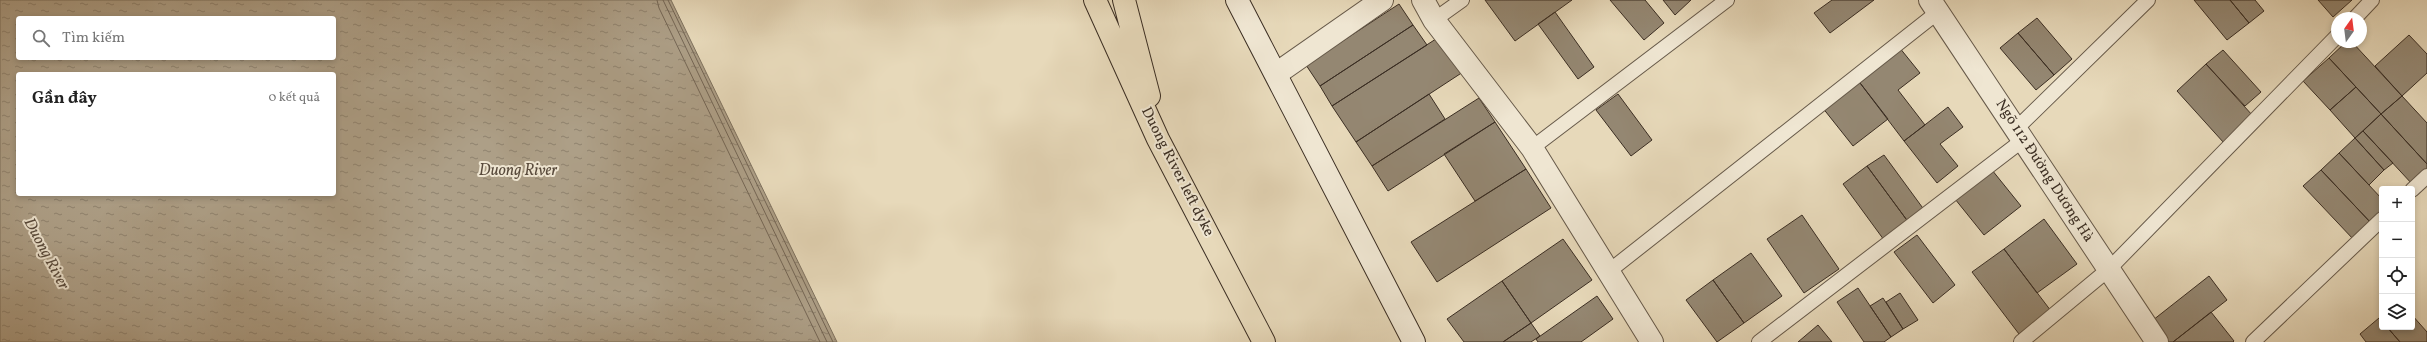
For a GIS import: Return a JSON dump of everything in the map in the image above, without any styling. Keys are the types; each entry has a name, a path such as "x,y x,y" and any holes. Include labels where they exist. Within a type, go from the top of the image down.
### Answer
{"main road":[{"name":"Duong River left dyke","path":"1095,0 1158,139 1264,342"},
{"path":"1124,0 1149,94 1158,139"}],"street":[{"path":"1237,0 1414,342"},
{"path":"1276,74 1382,0"},
{"path":"1423,0 1434,20 1532,148 1652,342"},
{"name":"Ngõ 112 Đường Dương Hà","path":"1934,6 2157,342"}],"lane":[{"path":"1434,20 1462,0"},
{"path":"1532,148 1727,0"},
{"path":"1759,342 2020,135 2148,0"},
{"path":"2361,12 2372,0"},
{"path":"1608,272 1934,6"},
{"path":"2021,342 2109,269 2331,42"},
{"path":"2415,187 2427,176"},
{"path":"2253,342 2379,222"}],"water":[{"name":"Duong River","path":"0,0 671,0 837,342 0,342"}],"building":[{"path":"1485,0 1572,0 1515,41"},
{"path":"1610,0 1645,0 1664,23 1644,40"},
{"path":"1663,0 1691,0 1675,15"},
{"path":"1832,0 1874,0 1830,33 1814,13"},
{"path":"2194,0 2230,0 2249,23 2227,40"},
{"path":"2230,0 2255,0 2264,11 2249,23"},
{"path":"2318,0 2352,0 2339,12 2331,12 2331,15"},
{"path":"1399,4 1413,25 1320,86 1306,65"},
{"path":"1555,12 1594,67 1578,79 1538,24"},
{"path":"2037,18 2072,59 2054,75 2018,33"},
{"path":"1413,25 1427,45 1332,106 1320,86"},
{"path":"2018,33 2054,75 2036,90 2000,48"},
{"path":"2409,35 2427,54 2427,73 2402,96 2375,66"},
{"path":"1439,37 1463,72 1356,142 1332,106"},
{"path":"1899,47 1920,73 1898,90 1925,125 1904,141 1857,79"},
{"path":"2340,48 2358,48 2402,96 2381,114 2329,58"},
{"path":"2223,50 2261,92 2245,106 2206,64"},
{"path":"2329,58 2356,87 2330,110 2303,81"},
{"path":"2206,64 2253,116 2224,143 2177,91"},
{"path":"1857,79 1888,119 1853,146 1822,107"},
{"path":"2356,87 2381,114 2355,138 2330,110"},
{"path":"1429,94 1445,119 1372,166 1356,142"},
{"path":"1618,94 1652,140 1631,156 1596,110"},
{"path":"2402,96 2427,123 2427,164 2381,114"},
{"path":"1479,98 1495,122 1388,191 1372,166"},
{"path":"1948,107 1963,127 1940,144 1958,166 1937,183 1904,141"},
{"path":"2381,114 2427,164 2427,172 2413,185 2363,131"},
{"path":"1495,122 1526,169 1475,201 1444,154"},
{"path":"2363,131 2393,163 2384,170 2355,138"},
{"path":"2355,138 2384,170 2369,185 2339,153"},
{"path":"2339,153 2379,196 2379,218 2372,224 2321,170"},
{"path":"1884,155 1925,211 1909,223 1867,166"},
{"path":"1867,166 1909,223 1884,240 1843,184"},
{"path":"1526,169 1551,208 1437,282 1411,242"},
{"path":"1992,170 2021,206 1984,235 1955,199"},
{"path":"2321,170 2372,224 2354,240 2303,186"},
{"path":"1802,215 1839,269 1804,293 1767,239"},
{"path":"2044,219 2077,264 2037,293 2004,249"},
{"path":"1917,235 1955,285 1933,303 1894,252"},
{"path":"1563,239 1592,280 1531,323 1502,281"},
{"path":"2004,249 2051,311 2019,334 1972,272"},
{"path":"1751,253 1782,296 1744,323 1713,280"},
{"path":"2209,276 2227,300 2173,342 2162,342 2148,324"},
{"path":"1713,280 1744,323 1717,342 1686,300"},
{"path":"1502,281 1531,323 1503,342 1464,342 1447,319"},
{"path":"1858,288 1891,337 1884,342 1864,342 1837,302"},
{"path":"1900,293 1918,320 1903,329 1886,302"},
{"path":"1597,296 1613,319 1581,342 1538,342 1536,339"},
{"path":"1883,298 1903,329 1891,337 1870,306"},
{"path":"2211,312 2234,341 2233,342 2173,342"},
{"path":"2379,318 2379,330 2390,330 2400,342 2366,342 2360,334"},
{"path":"2415,318 2427,332 2427,342 2400,342 2390,330 2415,330"},
{"path":"1531,323 1540,336 1531,342 1503,342"},
{"path":"1818,325 1832,342 1798,342"}]}
